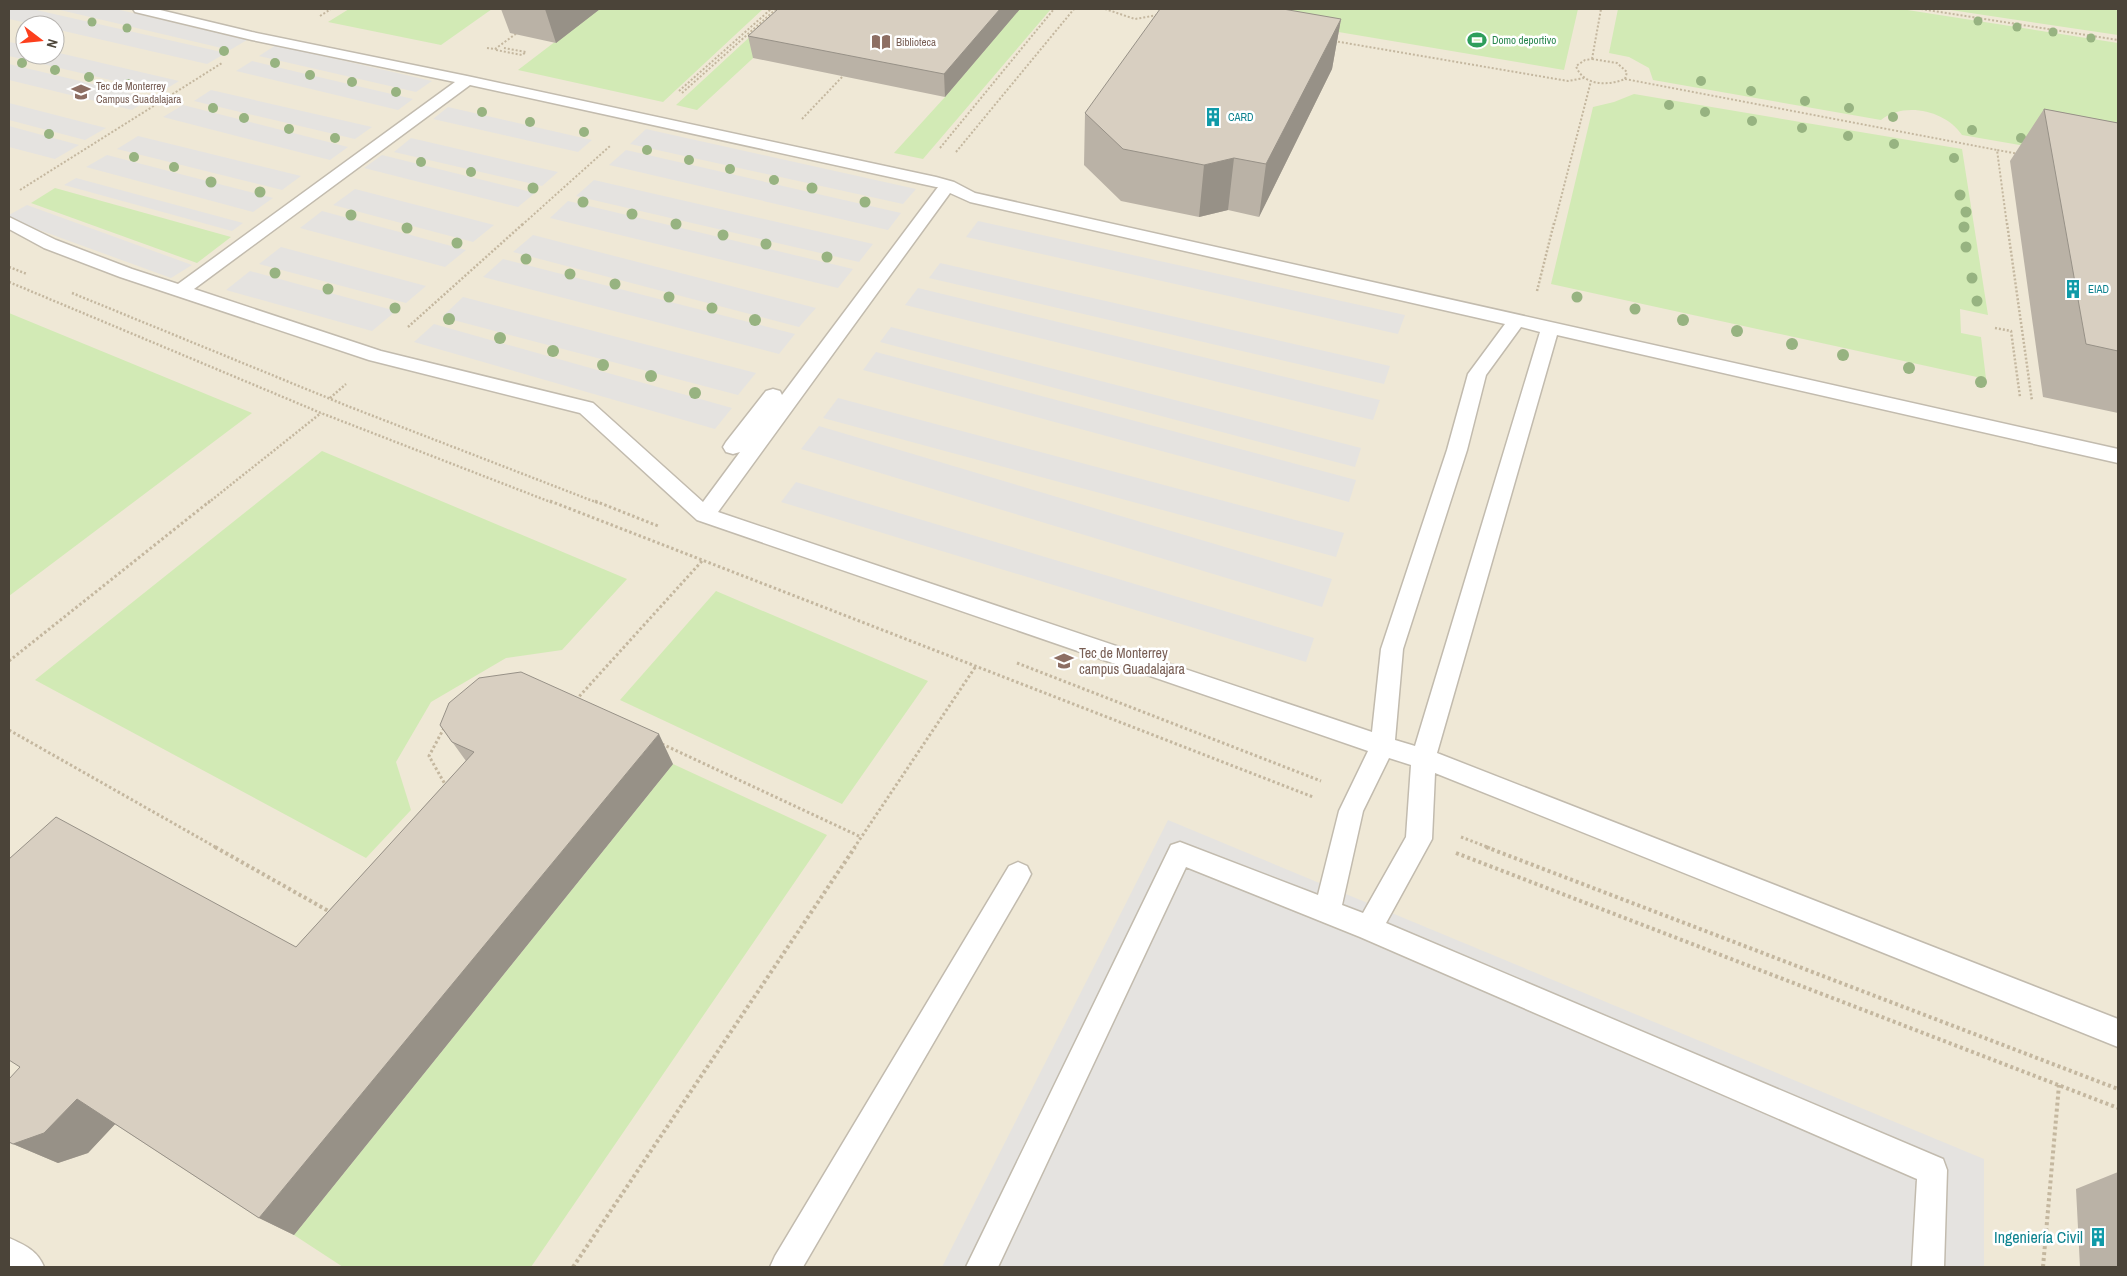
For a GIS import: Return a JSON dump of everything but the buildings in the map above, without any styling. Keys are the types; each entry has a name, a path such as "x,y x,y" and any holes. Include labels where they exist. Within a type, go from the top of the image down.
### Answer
{"lane":[{"path":"140,9 942,184 970,197 2118,456"},
{"path":"182,290 467,80"},
{"path":"733,447 942,184"},
{"path":"704,515 942,184"},
{"path":"9,222 50,244 126,273 182,290 376,356 586,408 704,515 1422,758 2118,1033"},
{"path":"1327,912 1355,803 1383,745 1392,649 1454,459 1477,374 1532,325"},
{"path":"1369,928 1419,830 1422,758 1532,325"},
{"path":"982,1267 1180,853 1369,928 1932,1170 1928,1267"},
{"path":"786,1267 1018,874"},
{"path":"9,1254 28,1267"}],"path":[{"path":"315,19 331,9"},
{"path":"330,398 640,118 651,109 666,102 771,9"},
{"path":"675,99 776,9"},
{"path":"936,153 1054,9"},
{"path":"952,157 1074,9"},
{"path":"1105,9 1135,19 1160,15"},
{"path":"1592,59 1601,9"},
{"path":"1922,9 2118,40"},
{"path":"495,50 519,32"},
{"path":"16,193 262,37"},
{"path":"1328,40 1568,80 1584,78"},
{"path":"486,48 522,55 526,52 504,48"},
{"path":"1626,79 1627,72 1617,63 1592,59 1585,60 1576,66 1579,74 1591,81 1607,84 1626,79 2025,155"},
{"path":"797,124 842,76"},
{"path":"1532,325 1537,291 1591,81"},
{"path":"1996,150 2032,401 2011,396"},
{"path":"9,267 36,278"},
{"path":"9,282 321,413 976,666 1355,803"},
{"path":"64,289 330,398 661,527"},
{"path":"1995,328 2010,331 2021,398"},
{"path":"9,662 321,413"},
{"path":"582,707 573,703 702,560"},
{"path":"1008,660 1355,803"},
{"path":"574,1267 976,666"},
{"path":"447,723 429,756 449,792"},
{"path":"9,730 336,915"},
{"path":"654,741 861,837"},
{"path":"1419,830 2118,1108"},
{"path":"1419,830 2118,1089"},
{"path":"2043,1267 2059,1085"}],"shaded area":[{"name":"Tec de Monterrey campus Guadalajara","path":"9,9 2118,9 2118,1267 9,1267"},
{"path":"9,9 32,9 58,15 15,15 15,20 9,19"},
{"path":"56,9 116,9 247,40 230,50"},
{"path":"65,16 226,53 207,64 65,31"},
{"path":"9,42 15,43 15,57 9,56"},
{"path":"276,45 432,81 416,92 259,56"},
{"path":"65,54 179,81 161,92 47,65 65,65"},
{"path":"252,61 413,99 398,110 236,71"},
{"path":"9,64 151,98 132,110 9,80"},
{"path":"211,90 372,127 355,139 194,101"},
{"path":"9,103 106,128 85,140 9,120"},
{"path":"183,105 348,147 330,160 163,117"},
{"path":"448,107 592,140 578,152 433,119"},
{"path":"9,126 79,145 55,159 9,147"},
{"path":"646,129 916,189 903,204 630,144"},
{"path":"138,136 301,176 282,190 117,149"},
{"path":"411,138 558,172 542,186 394,152"},
{"path":"626,150 901,213 888,230 609,165"},
{"path":"107,155 273,198 253,212 86,167"},
{"path":"382,155 535,193 518,207 364,168"},
{"path":"76,178 243,223 232,231 64,185"},
{"path":"594,180 873,244 859,262 576,196"},
{"path":"355,189 494,225 473,242 333,205"},
{"path":"568,201 853,269 838,288 550,218"},
{"path":"27,205 192,265 171,278 9,219 9,215"},
{"path":"322,211 466,250 445,267 300,228"},
{"path":"978,221 1405,315 1398,334 966,237"},
{"path":"533,235 816,308 799,327 513,252"},
{"path":"281,247 426,286 406,303 259,264"},
{"path":"503,259 795,334 779,354 483,277"},
{"path":"940,263 1390,366 1384,384 929,278"},
{"path":"250,271 396,311 372,331 226,290"},
{"path":"918,288 1380,400 1373,420 905,305"},
{"path":"463,297 756,373 738,395 442,317"},
{"path":"434,324 732,408 715,429 414,342"},
{"path":"891,327 1361,448 1355,467 880,342"},
{"path":"876,352 1356,480 1349,502 863,370"},
{"path":"838,398 1344,533 1336,557 823,418"},
{"path":"819,426 1332,579 1322,607 801,449"},
{"path":"796,482 1314,638 1306,662 781,502"},
{"path":"1168,820 1984,1159 1984,1267 942,1267"}],"green space":[{"path":"349,9 492,9 441,45 328,22"},
{"path":"598,9 763,9 663,102 518,70"},
{"path":"780,9 806,9 697,110 676,105"},
{"path":"1019,9 1051,9 923,159 894,153 945,97"},
{"name":"Domo deportivo","path":"1202,9 1578,9 1564,70"},
{"path":"1618,9 1901,9 2118,43 2118,146 2099,159 1962,135 1946,120 1924,111 1902,111 1891,114 1881,120 1653,80 1649,68 1629,57 1609,53"},
{"path":"1944,9 2118,9 2118,35"},
{"path":"1634,94 1962,149 1988,315 1960,309 1961,333 1981,337 1986,379 1551,284 1593,107 1614,102"},
{"path":"55,188 231,237 197,263 31,203"},
{"path":"9,313 252,413 9,596"},
{"path":"322,451 627,579 562,650 506,658 431,702 396,762 411,810 366,858 35,680"},
{"path":"716,591 928,681 842,804 620,700"},
{"path":"673,764 827,835 531,1267 343,1267 294,1235"}],"place":[{"name":"Domo deportivo","path":"1477,40"},
{"name":"Biblioteca","path":"881,42"},
{"name":"Tec de Monterrey Campus Guadalajara","path":"81,92"},
{"name":"CARD","path":"1213,117"},
{"name":"EIAD","path":"2073,289"},
{"name":"Tec de Monterrey campus Guadalajara","path":"1064,661"},
{"name":"Ingeniería Civil","path":"2098,1237"}]}
